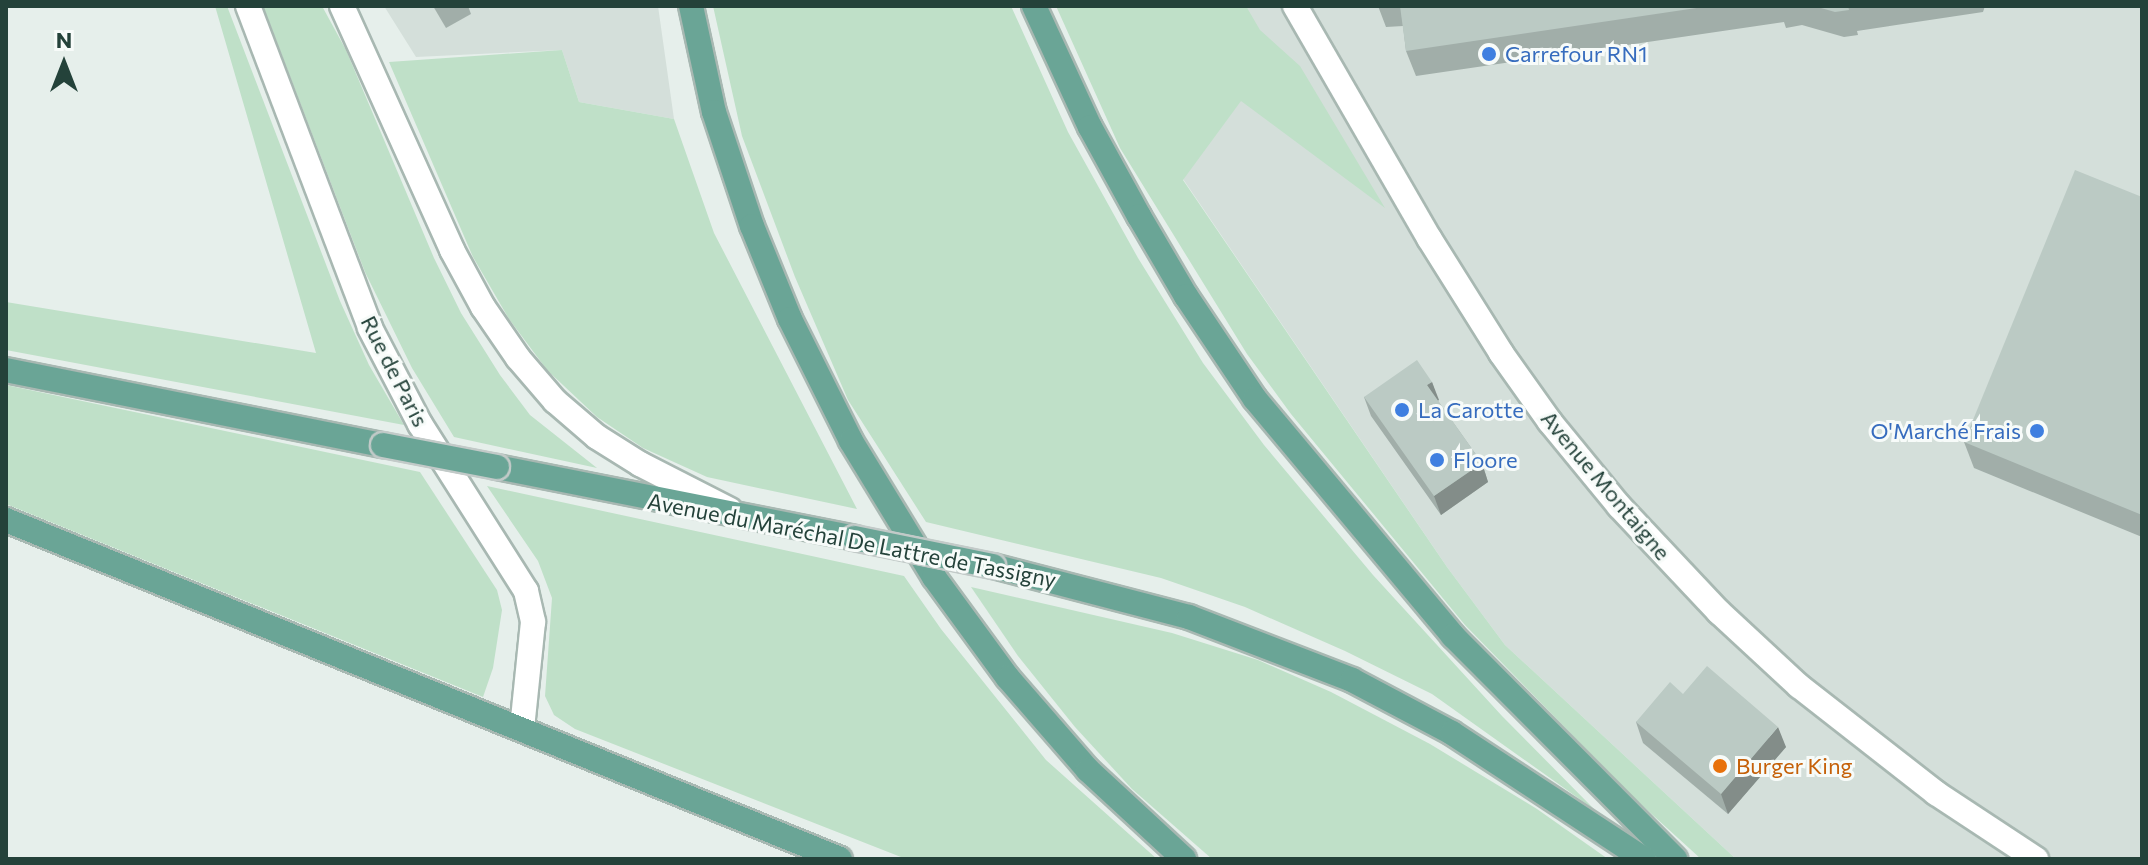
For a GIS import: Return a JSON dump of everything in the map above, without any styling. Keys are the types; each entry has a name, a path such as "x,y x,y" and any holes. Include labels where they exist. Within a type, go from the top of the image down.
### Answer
{"main road":[{"path":"691,6 714,112 752,226 790,319 851,441 934,577 1008,678 1088,770 1184,859"},
{"path":"1034,6 1084,115 1139,216 1186,296 1255,399 1453,636 1675,859"},
{"name":"Avenue du Maréchal De Lattre de Tassigny","path":"6,370 993,566 1189,617 1352,680 1463,739 1644,859"},
{"path":"6,520 840,859"}],"street":[{"name":"Rue de Paris","path":"248,6 370,328 420,424 526,591 533,622 522,728"},
{"path":"342,6 452,250 483,307 518,358 555,401 607,445 747,519"},
{"name":"Avenue Montaigne","path":"1295,6 1429,238 1501,353 1550,422 1641,531 1719,612 1799,686 1924,785 2036,859"}],"shaded area":[{"path":"384,6 658,6 674,119 579,102 562,50 416,57"},
{"path":"1104,6 2142,6 2142,859 1736,859 1505,645 1447,567 1183,179"}],"green space":[{"path":"215,6 227,6 340,301 369,365 404,425 6,350 6,302 316,353"},
{"path":"263,6 322,6 346,50 434,258 461,313 500,375 530,415 597,468 454,437 412,368 365,272"},
{"path":"713,6 1011,6 1068,132 1138,258 1203,363 1264,445 1373,575 1502,716 1595,810 1432,694 1245,607 1161,578 926,522 848,400 795,277 742,136"},
{"path":"1056,6 1246,6 1260,30 1300,66 1385,208 1241,101 1183,180 1447,567 1505,645 1736,859 1701,859 1633,797 1465,625 1291,414 1247,354 1120,148"},
{"path":"562,50 579,102 674,119 714,233 857,509 707,477 643,448 597,417 547,370 509,319 473,257 389,62"},
{"path":"6,385 420,472 497,590 502,610 493,668 483,697 6,504"},
{"path":"487,486 904,576 941,629 1046,760 1157,859 906,859 575,729 554,715 545,696 552,598 538,561"},
{"path":"971,587 1172,633 1258,660 1331,692 1430,744 1537,809 1608,859 1212,859 1132,789 1075,727 1018,656"}],"building":[{"path":"1400,6 1710,6 1406,51"},
{"path":"1814,6 1848,6 1849,10 1835,12"},
{"path":"2075,170 2142,197 2142,515 1964,442"},
{"path":"1417,360 1432,382 1427,385 1482,463 1434,496 1364,397"},
{"name":"Burger King","path":"1707,666 1778,727 1721,794 1636,722 1670,682 1683,694"}],"place":[{"name":"Carrefour RN1","path":"1489,54"},
{"name":"La Carotte","path":"1402,410"},
{"name":"O'Marché Frais","path":"2037,431"},
{"name":"Floore","path":"1437,460"},
{"name":"Burger King","path":"1720,766"}]}
